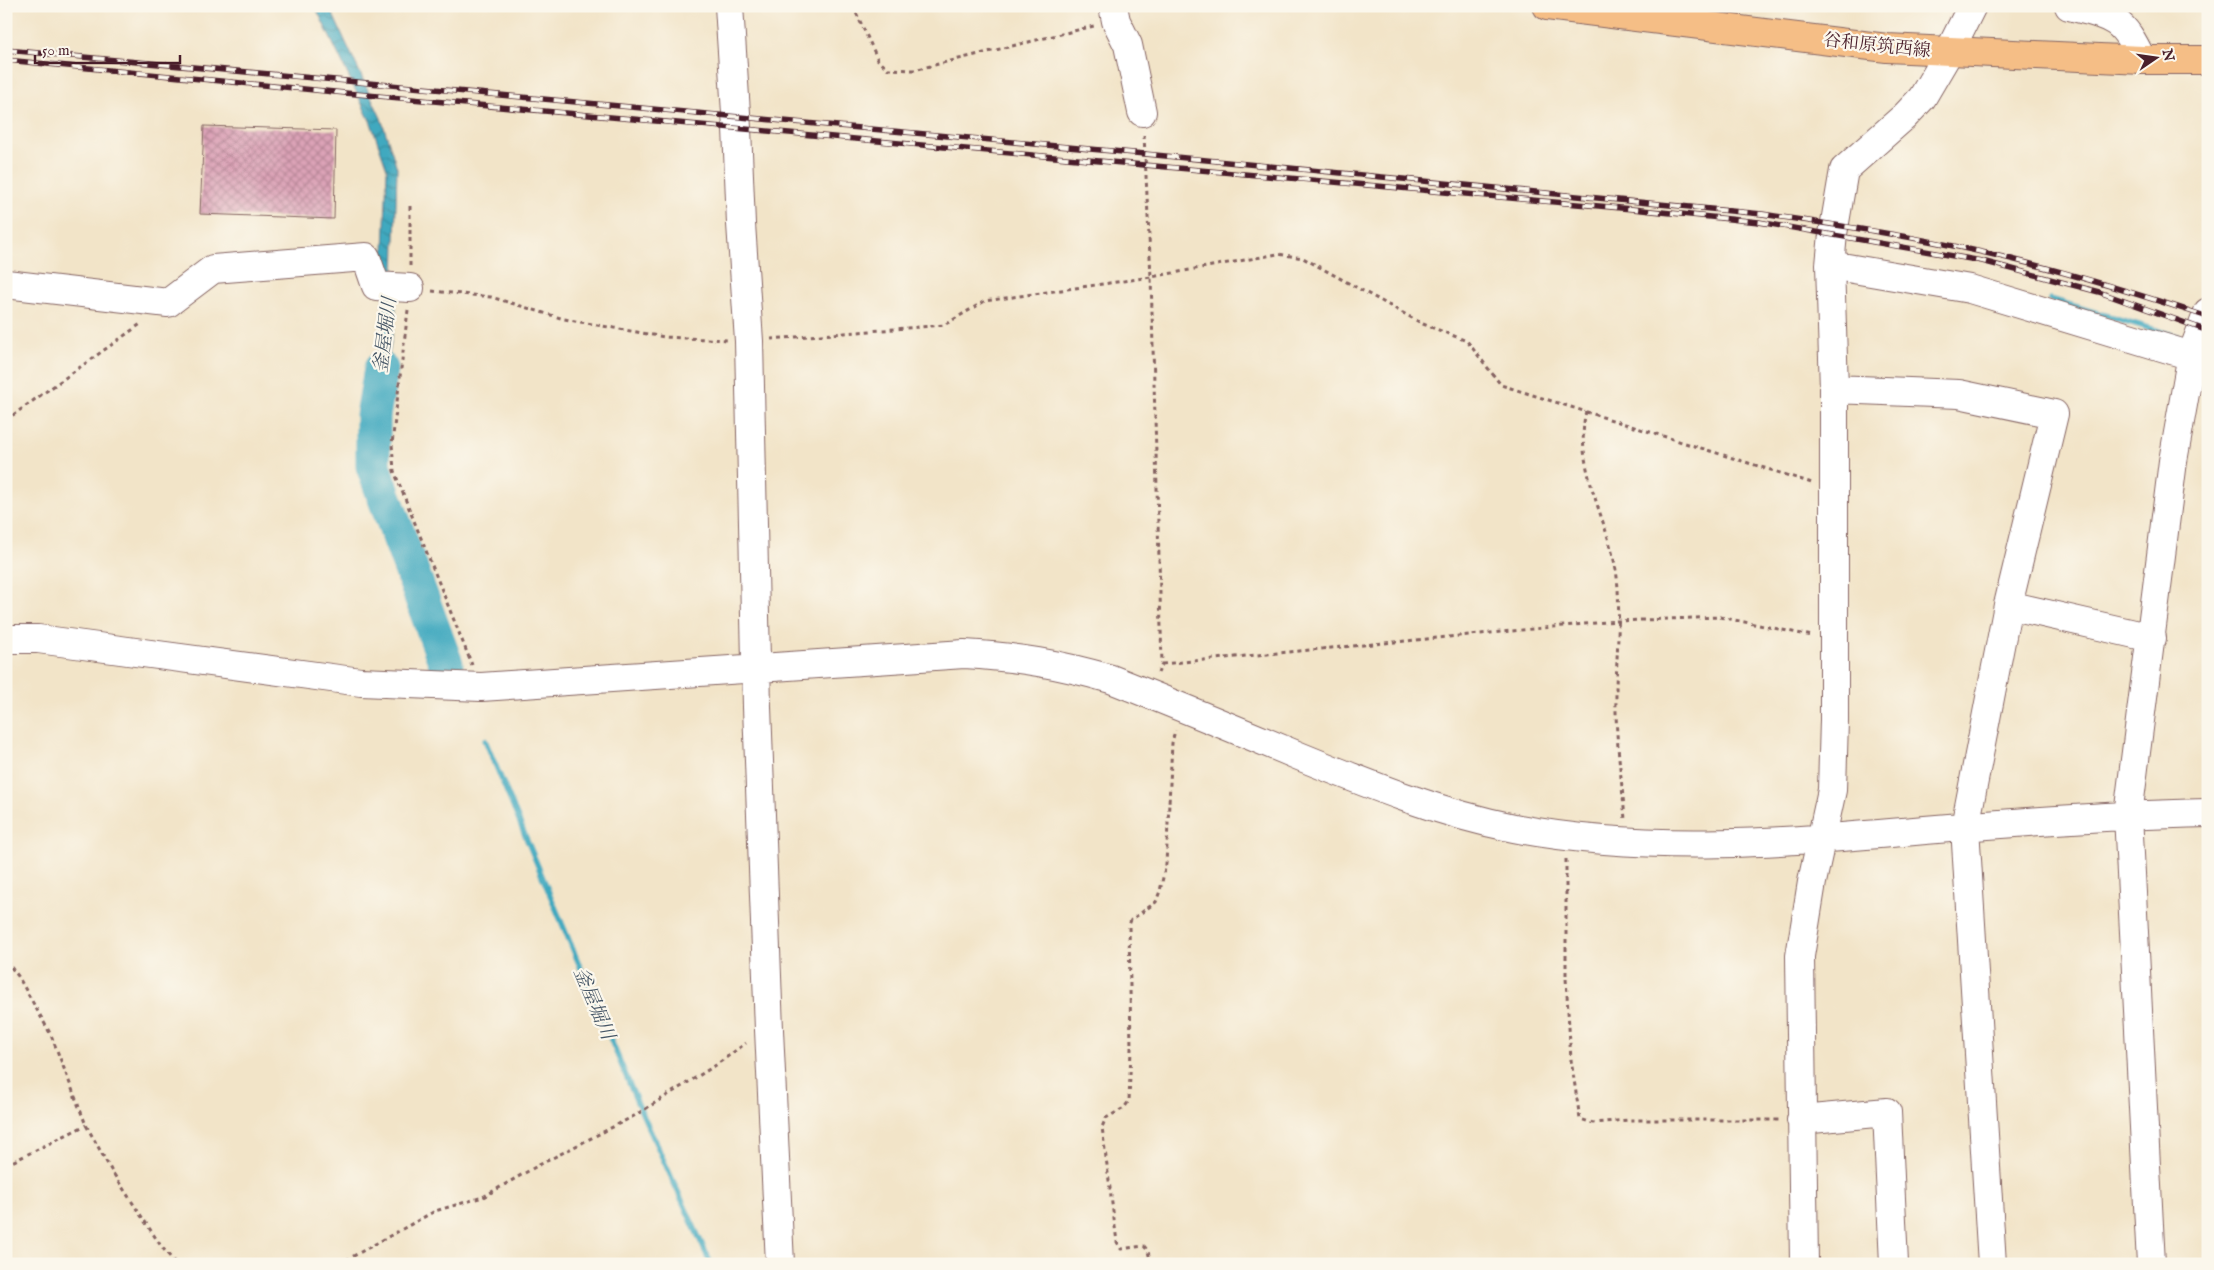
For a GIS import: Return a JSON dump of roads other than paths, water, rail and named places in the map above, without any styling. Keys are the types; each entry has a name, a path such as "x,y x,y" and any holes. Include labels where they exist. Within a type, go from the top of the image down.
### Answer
{"main road":[{"name":"谷和原筑西線","path":"1547,6 1886,48 2142,60 2208,60"}],"street":[{"path":"728,6 737,128 748,341 769,1030 780,1264"},
{"path":"1804,1264 1800,956 1812,882 1832,790 1834,389 1830,265 1832,234 1844,170 1906,116 1922,98 1949,52 1972,6"},
{"path":"2069,6 2106,15 2121,25 2131,36 2142,60"},
{"path":"1115,14 1128,45 1142,112"},
{"path":"6,284 168,303 213,269 366,257 376,286 410,288"},
{"path":"1830,265 1970,289 2200,358"},
{"path":"2151,1264 2128,815 2174,461 2200,358 2208,312"},
{"path":"1834,389 1959,394 2054,414 2008,605 1965,827 1992,1264"},
{"path":"2008,605 2152,638"},
{"path":"6,639 38,639 361,682 481,687 964,654 1025,658 1066,666 1111,679 1400,797 1453,814 1512,828 1627,843 1711,843 1822,839 2128,815 2208,813"},
{"path":"1801,1120 1887,1112 1894,1264"}],"water":[{"path":"315,6 329,6 381,118 397,168 394,279 396,313 379,416 367,415 385,313 383,279 387,169 371,123"}],"waterway":[{"path":"2050,299 2180,337"},
{"name":"釜屋堀川","path":"381,369 373,416 373,466 446,664"},
{"name":"釜屋堀川","path":"485,740 637,1102 711,1264"}],"railway":[{"path":"6,50 1145,154 1762,214 1903,236 1986,253 2098,282 2208,317"},
{"path":"6,60 345,93 1759,222 1982,261 2099,292 2208,331"}]}
